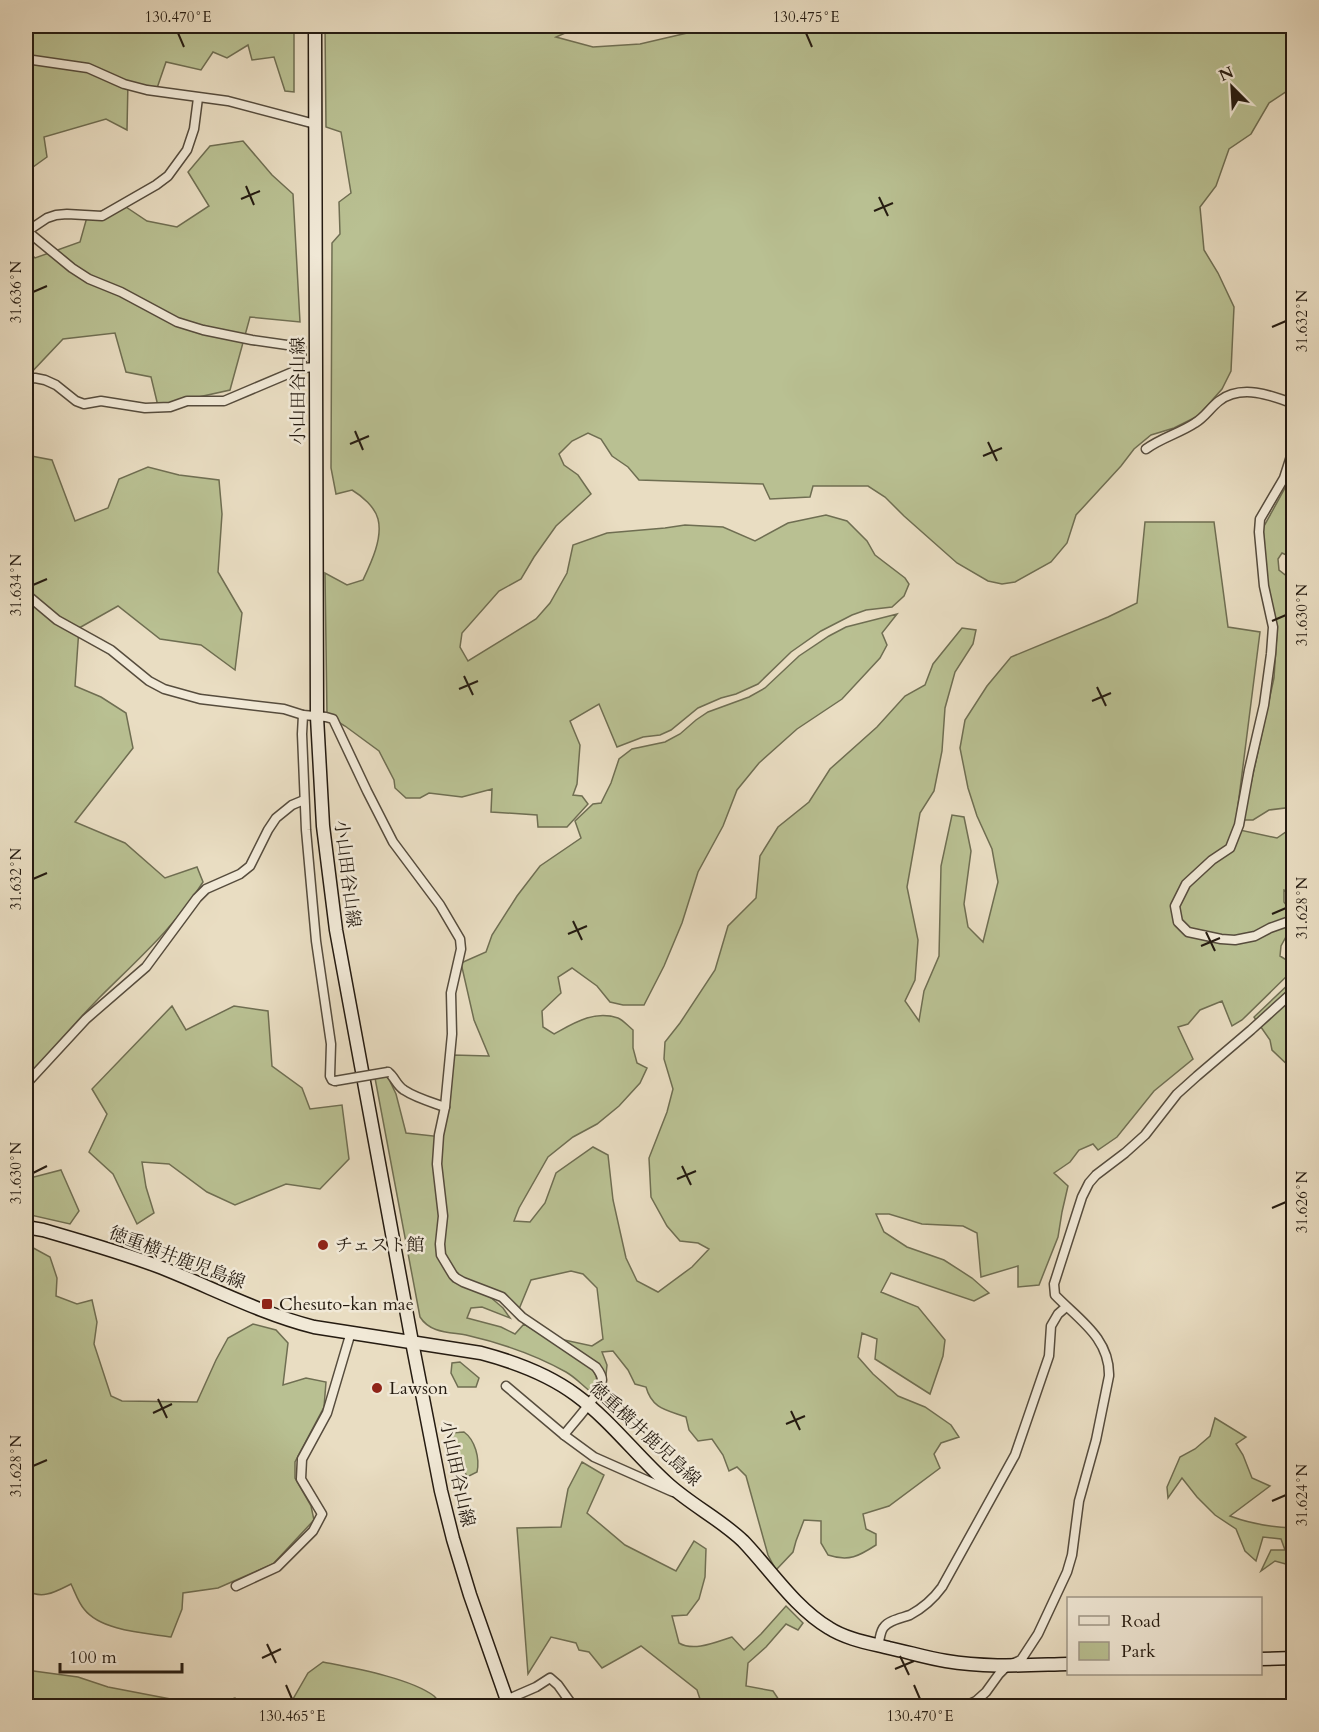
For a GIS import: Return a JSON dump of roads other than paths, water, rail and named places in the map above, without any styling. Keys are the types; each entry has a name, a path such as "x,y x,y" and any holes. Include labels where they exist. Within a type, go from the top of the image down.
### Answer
{"main road":[{"name":"小山田谷山線","path":"315,26 317,717 322,826 336,930 441,1491 470,1595 507,1703"},
{"name":"徳重横井鹿児島線","path":"26,1227 156,1265 266,1312 296,1322 482,1353 508,1360 547,1377 588,1405 666,1482 682,1496 726,1526 806,1610 821,1623 839,1633 878,1645 947,1661 1007,1666 1067,1664"},
{"path":"1262,1659 1293,1658"}],"street":[{"path":"26,59 88,68 124,84 147,90 228,101 315,124"},
{"path":"198,98 190,144 168,176 102,216 56,215 47,218 26,232 89,279 121,292 177,322 252,340 301,347 302,368"},
{"path":"26,379 45,380 84,404 101,401 145,408 170,407 187,401 224,401 302,368 316,367"},
{"path":"1146,449 1196,422 1222,399 1239,393 1257,392 1281,399 1293,406"},
{"path":"1293,447 1284,478 1260,519 1264,586 1273,636 1264,705 1239,825 1230,848 1212,860 1186,884 1175,906 1178,922 1188,932 1221,939 1235,940 1255,936 1278,925 1293,923"},
{"path":"26,594 57,620 111,650 149,681 164,689 200,699 333,719 393,842 440,905 460,939 461,949 451,993 452,1034 437,1164 443,1216 440,1244 444,1260 456,1278 502,1297 522,1317 596,1367 602,1381 598,1391 564,1435"},
{"path":"303,715 304,800 316,941 331,1044 330,1076 336,1081 388,1072 404,1090 445,1107"},
{"path":"26,1084 86,1019 146,967 197,898 206,889 240,874 250,866 276,818 292,805 304,800"},
{"path":"965,1707 981,1697 1007,1666 1022,1660 1067,1572 1072,1555 1079,1501 1096,1440 1109,1376 1106,1357 1093,1331 1055,1295 1054,1284 1082,1197 1096,1175 1145,1135 1177,1094 1293,991"},
{"path":"878,1645 882,1628 920,1608 942,1587 1015,1455 1049,1356 1051,1326 1058,1314 1066,1307"},
{"path":"236,1586 277,1567 313,1531 322,1514 301,1479 302,1459 327,1413 351,1332"},
{"path":"506,1386 594,1457 682,1496"},
{"path":"507,1703 550,1678 558,1685 573,1707"}],"place":[{"name":"チェスト館","path":"323,1245"},
{"name":"Chesuto-kan mae","path":"267,1304"},
{"name":"Lawson","path":"377,1388"}]}
